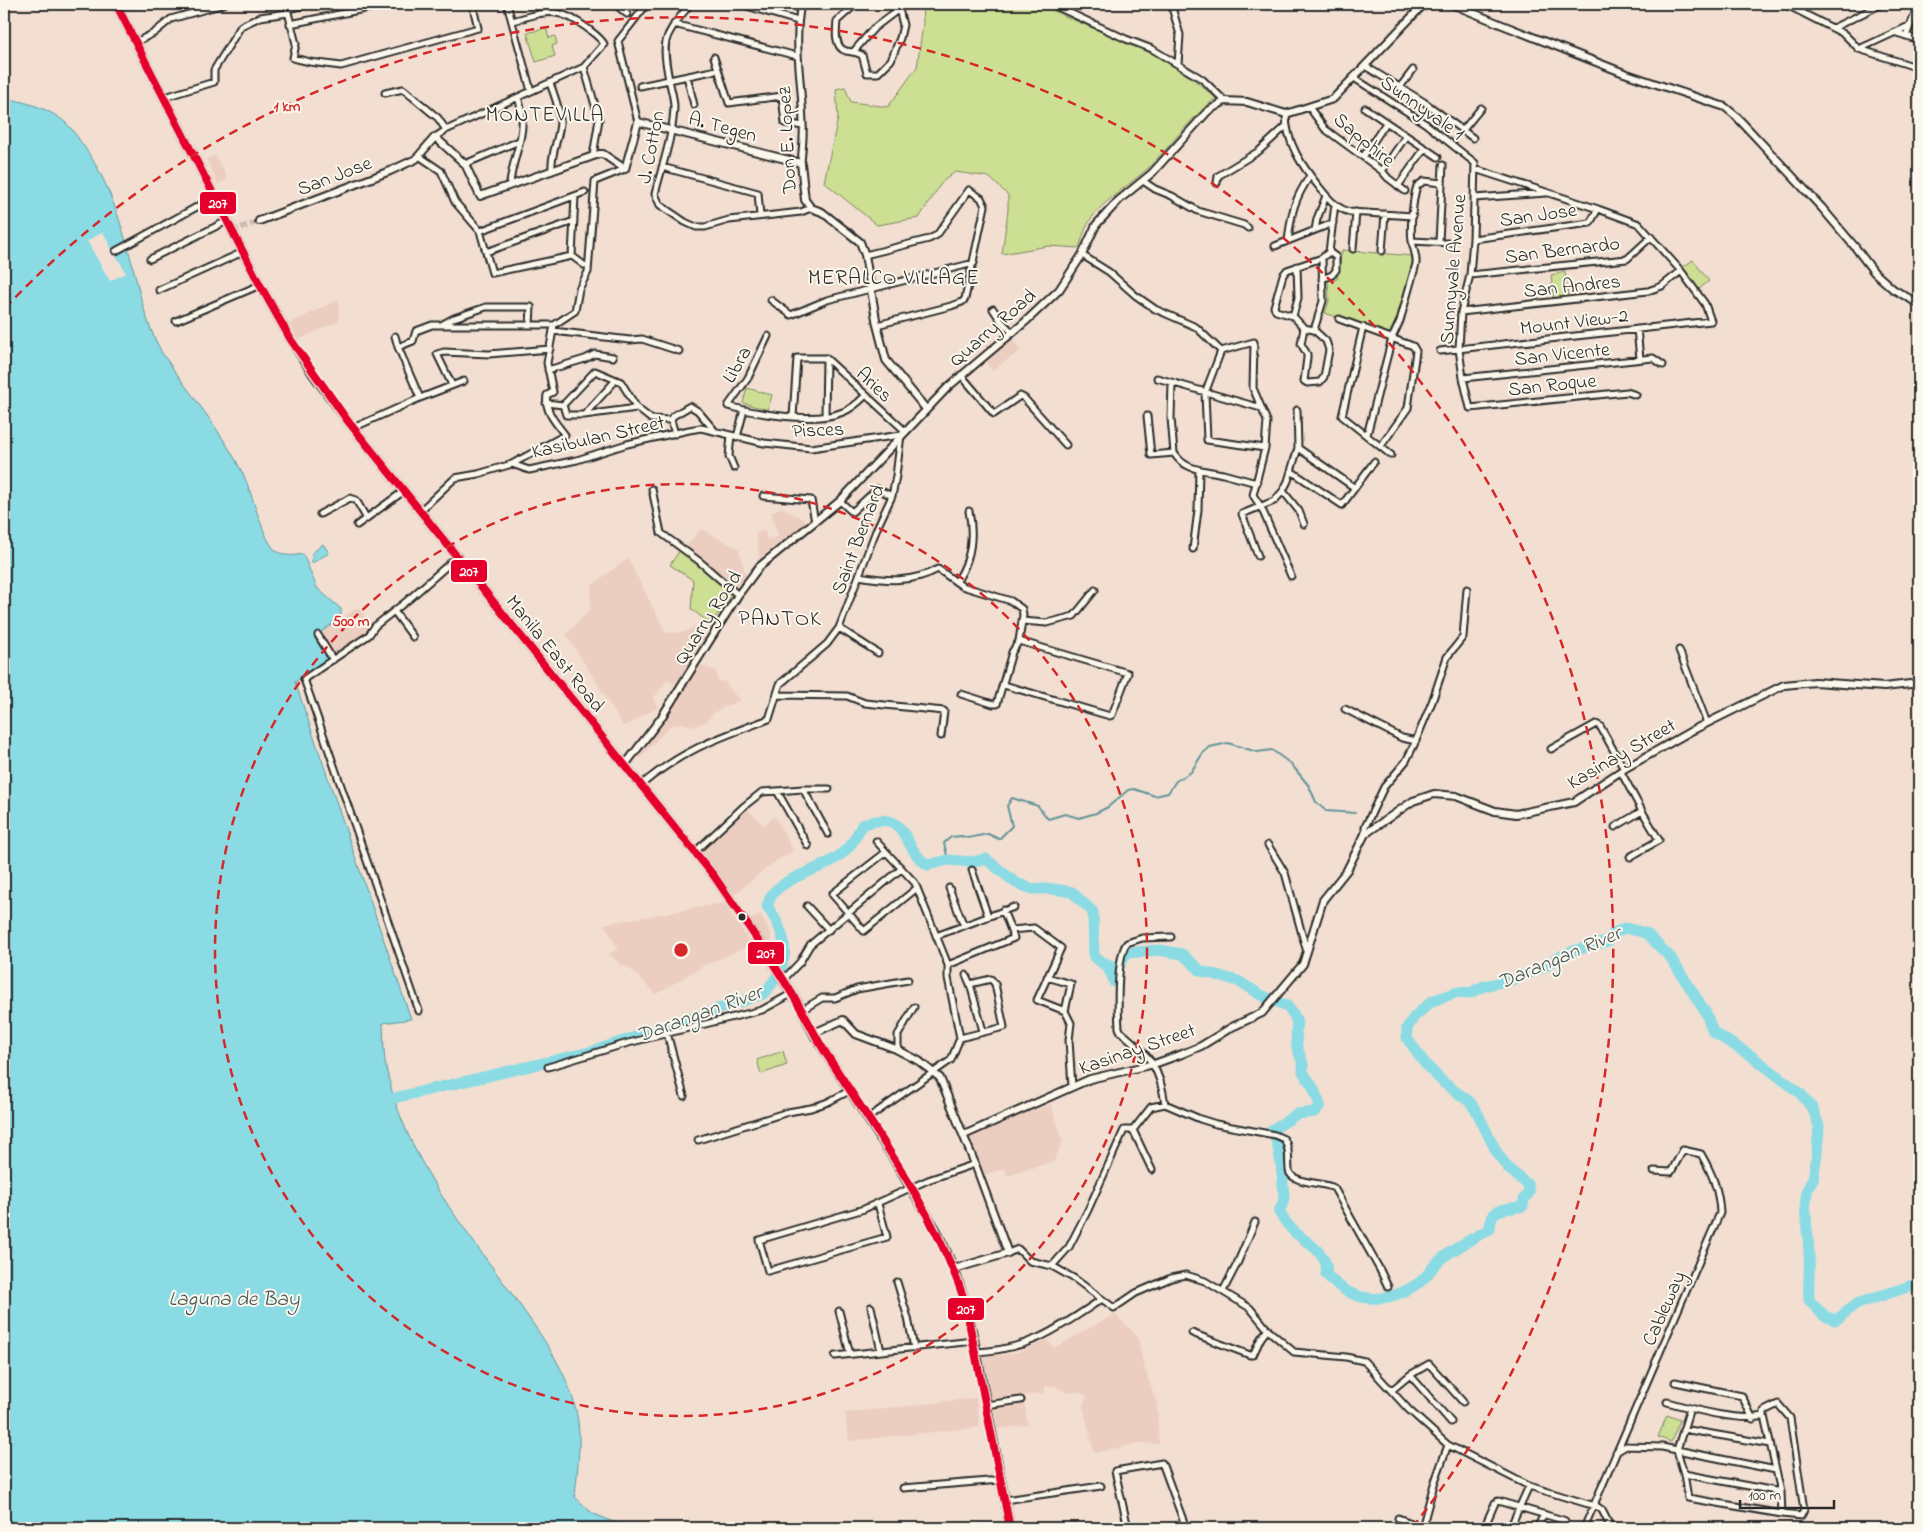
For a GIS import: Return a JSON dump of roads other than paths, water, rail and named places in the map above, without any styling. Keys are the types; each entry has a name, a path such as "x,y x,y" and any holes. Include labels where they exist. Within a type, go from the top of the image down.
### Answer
{"main road":[{"name":"Manila East Road","path":"116,4 260,285 314,376 353,428 696,852 766,952 936,1230 954,1269 974,1341 1010,1528"}],"street":[{"path":"136,42 154,33 171,19 224,4"},
{"path":"165,97 214,82 214,70 241,26 287,8 311,4"},
{"path":"290,24 389,4"},
{"path":"507,4 531,92"},
{"path":"615,4 626,14"},
{"path":"625,169 638,122 618,41 647,4"},
{"name":"J. Cotton","path":"690,4 668,33 664,44 664,54 674,105 671,129 656,194 657,199 660,204 696,227 706,227 729,220 801,212 811,208"},
{"path":"740,4 798,21"},
{"name":"Don E. Lopez","path":"801,4 798,21 797,56 803,126 801,163 805,200 811,208 822,212 860,242 886,360 926,409"},
{"path":"854,51 874,28 903,4"},
{"path":"1051,4 1152,50 1178,64 1202,79 1225,101 1247,102 1286,114 1333,100 1424,4"},
{"path":"1171,4 1180,35 1178,64"},
{"path":"1408,4 1417,10"},
{"path":"1452,4 1624,73 1725,107 1736,116 1822,208 1856,247 1874,272 1893,289 1919,304"},
{"path":"1785,4 1844,34 1859,49 1919,68"},
{"path":"1795,10 1806,4"},
{"path":"1833,28 1882,4"},
{"path":"1906,36 1918,5 1908,4"},
{"path":"852,5 837,21 835,34 841,48 862,55 867,74 878,73 890,60 900,38 903,25 899,9"},
{"path":"287,8 296,44 293,58 341,66 478,28 473,7"},
{"path":"512,21 549,11 560,13 578,21 601,39 604,44 584,67 446,130 435,137 419,156 441,171 455,202 480,232 492,273 572,256 584,265"},
{"path":"674,24 797,56"},
{"path":"1859,49 1911,25"},
{"path":"1894,32 1919,40"},
{"path":"714,57 729,104 782,96 785,123 803,126"},
{"path":"1365,66 1424,102 1473,138"},
{"path":"584,67 599,120 593,156"},
{"path":"640,86 718,70"},
{"path":"1400,88 1413,70"},
{"path":"687,76 694,104"},
{"name":"Sunnyvale 1","path":"1354,78 1426,124 1474,161"},
{"path":"550,83 559,112 560,122 551,161 552,171"},
{"path":"385,92 403,89 438,118 446,130"},
{"path":"510,185 522,118 518,97"},
{"name":"Quarry Road","path":"625,765 668,708 738,595 764,563 840,501 926,409 961,375 1013,333 1059,290 1082,255 1096,224 1120,200 1143,181 1208,110 1225,101"},
{"name":"Sapphire","path":"1309,107 1325,129 1382,171 1405,191"},
{"path":"1365,108 1438,157"},
{"path":"1463,130 1481,108"},
{"path":"1286,114 1286,126 1302,167 1335,204 1343,210 1413,216"},
{"name":"A. Tegen","path":"638,122 801,163"},
{"path":"1363,157 1386,123"},
{"path":"1217,183 1218,176 1260,151 1286,126"},
{"path":"1382,171 1406,136"},
{"path":"435,137 464,164 480,196 602,154 625,169"},
{"path":"464,164 519,141"},
{"path":"1398,186 1424,148"},
{"name":"San Jose","path":"259,221 390,171 419,156"},
{"name":"Sunnyvale Avenue","path":"1470,408 1459,349 1461,312 1470,275 1473,239 1476,169 1474,161"},
{"path":"1439,242 1443,165"},
{"path":"662,167 758,193 760,216"},
{"path":"512,464 565,435 549,413 546,403 548,395 553,392 547,363 553,328 575,310 579,289 588,272 595,181 625,169"},
{"path":"1476,169 1639,224 1681,271"},
{"path":"1288,241 1290,219 1298,193 1310,176"},
{"path":"1143,181 1198,211 1236,222 1248,228"},
{"path":"1367,435 1392,338 1400,321 1416,264 1417,255 1412,240 1415,191 1419,183 1442,183"},
{"path":"864,255 929,239 937,234 969,190 981,198 985,206 965,299 962,302 877,325"},
{"path":"480,232 585,192"},
{"path":"1474,198 1550,193"},
{"path":"572,256 575,196"},
{"path":"1315,230 1326,196"},
{"path":"116,251 215,197"},
{"path":"1304,328 1301,344 1307,354 1303,378 1307,383 1320,382 1323,379 1329,350 1326,341 1314,330 1304,328 1293,316 1276,311 1274,307 1283,275 1287,270 1322,258 1329,252 1335,204"},
{"name":"San Jose","path":"1473,239 1590,223 1598,209"},
{"path":"1353,249 1356,212"},
{"path":"1382,251 1385,214"},
{"path":"150,259 227,221"},
{"path":"486,252 574,221"},
{"path":"1275,246 1333,224"},
{"name":"San Bernardo","path":"1470,275 1627,259 1651,238"},
{"path":"1412,240 1451,242"},
{"path":"159,290 243,252"},
{"path":"1322,279 1332,275 1336,270 1336,257 1329,252"},
{"path":"1082,255 1109,272 1135,295 1155,309 1196,326 1221,351"},
{"path":"1314,330 1322,305 1322,258"},
{"path":"771,300 791,315 827,300 974,263"},
{"path":"1293,316 1298,298 1298,266"},
{"name":"San Andres","path":"1461,312 1648,291 1662,286 1681,271"},
{"name":"Mount View-2","path":"1440,351 1711,321 1705,304 1681,271"},
{"path":"176,321 260,285"},
{"path":"442,325 454,318 486,306 531,307 530,325"},
{"path":"993,309 1001,321 1013,333"},
{"path":"1339,319 1413,346 1416,352 1407,411 1381,446"},
{"path":"398,347 413,341 416,331 432,326 530,325 630,340 642,339 678,351"},
{"path":"1362,327 1342,414 1343,418 1391,455"},
{"path":"1637,329 1640,360"},
{"path":"395,336 420,398"},
{"name":"Libra","path":"734,468 729,456 744,410 728,406 748,378 768,336"},
{"path":"1221,351 1254,342 1253,388 1267,421 1264,448 1253,495 1261,507 1291,576"},
{"path":"452,385 437,354 444,352 489,354 550,349"},
{"path":"1221,351 1205,392 1207,440 1264,448"},
{"path":"548,370 595,354 613,357"},
{"path":"793,417 797,358 826,358 825,416"},
{"name":"Aries","path":"826,358 903,433"},
{"name":"San Vicente","path":"1463,378 1653,358 1663,365"},
{"path":"563,405 595,371 621,382 637,408 651,419 671,420"},
{"path":"961,375 994,414 1020,396 1024,398 1066,445"},
{"path":"1157,378 1261,408"},
{"path":"584,415 616,380"},
{"path":"353,428 420,398 464,381"},
{"path":"1172,383 1170,418 1176,457 1188,466 1199,470 1257,483"},
{"name":"San Roque","path":"1470,408 1626,392 1636,395"},
{"path":"744,410 793,417 825,416 845,412 865,396"},
{"path":"546,403 563,405"},
{"path":"563,405 566,415 584,415 637,408"},
{"path":"671,420 673,416 692,407 715,431"},
{"path":"1258,556 1242,517 1244,513 1274,501 1283,491 1298,448 1297,410"},
{"path":"1147,416 1152,454 1174,453"},
{"path":"671,420 675,434"},
{"name":"Kasibulan Street","path":"420,511 455,478 478,474 512,464 529,470 577,460 628,444 702,428 734,436"},
{"name":"Pisces","path":"734,436 764,443 811,448 903,433"},
{"name":"Saint Bernard","path":"641,785 687,752 720,736 769,720 780,684 827,644 839,628 876,528 892,496 903,433"},
{"path":"1298,448 1355,488"},
{"path":"1291,471 1342,505 1374,462"},
{"path":"1193,549 1198,510 1199,470"},
{"path":"652,489 661,533 682,547 738,595"},
{"path":"840,501 852,512 877,489 892,496"},
{"path":"357,525 404,491"},
{"path":"1283,491 1299,512 1304,524"},
{"path":"763,496 811,500 815,522"},
{"path":"320,514 350,498 356,500 367,519"},
{"path":"956,582 962,573 969,551 972,529 969,511"},
{"path":"419,1012 304,679 369,635 375,626 394,612 458,556"},
{"path":"859,576 907,580 921,577 938,569 962,586 1011,601 1022,609 1023,615 1019,642 1012,652 997,704 961,694"},
{"path":"1365,834 1366,827 1384,787 1406,761 1416,741 1432,702 1447,657 1463,637 1467,589"},
{"path":"1022,622 1047,623 1074,616 1095,590"},
{"path":"394,612 412,637"},
{"path":"839,628 878,653"},
{"path":"318,635 333,660"},
{"path":"1004,685 1110,716 1128,673 1019,642"},
{"path":"1679,650 1707,723"},
{"name":"Kasinay Street","path":"964,1135 1090,1079 1154,1064 1201,1046 1265,1010 1280,989 1303,964 1323,900 1347,870 1365,834 1413,801 1434,794 1456,796 1495,811 1516,814 1574,802 1622,770 1707,723 1784,685 1815,682 1884,687 1919,683"},
{"path":"777,695 847,696 865,703 944,711 941,736"},
{"path":"1345,709 1402,738 1416,741"},
{"path":"1550,749 1593,724 1600,726 1642,811 1659,840 1630,857"},
{"path":"803,789 828,834"},
{"path":"696,852 743,807 762,792 829,789"},
{"path":"777,791 808,846"},
{"path":"1615,827 1642,811"},
{"path":"868,1118 951,1060 960,1038 948,978 948,965 916,883 876,841"},
{"path":"1268,845 1285,873 1308,953"},
{"path":"886,852 832,894 848,914 864,931 918,888"},
{"path":"782,980 800,962 810,945 901,868"},
{"path":"972,870 988,916"},
{"path":"949,888 964,926"},
{"path":"807,906 828,930"},
{"path":"936,936 1014,907"},
{"path":"948,965 1014,938 1003,910"},
{"path":"1011,930 1034,928 1061,948 1038,1000 1065,1011 1072,1023 1069,1040 1072,1087"},
{"path":"1165,1104 1154,1064 1144,1051 1121,1032 1119,1028 1120,970 1124,947 1134,940 1171,937"},
{"path":"966,975 983,1031"},
{"path":"1047,977 1071,984 1065,1011"},
{"path":"960,1038 1004,1026 993,979 970,984"},
{"path":"802,1010 822,998 835,998 857,990 908,980"},
{"path":"548,1067 668,1033 762,1010 791,994"},
{"path":"898,1050 898,1035 914,1007"},
{"path":"814,1033 843,1020 856,1034 898,1050 918,1061 940,1078 964,1135 1008,1253"},
{"path":"668,1033 684,1096"},
{"path":"698,1140 788,1112 810,1108 828,1102 850,1090"},
{"path":"1133,1130 1151,1107 1165,1104 1216,1124 1275,1134 1284,1139 1288,1149 1289,1172 1292,1176 1301,1180 1334,1188 1388,1287"},
{"path":"1052,1266 1068,1247 1088,1210 1124,1130 1133,1130"},
{"path":"1133,1130 1152,1170"},
{"name":"Cableway","path":"1584,1528 1720,1213 1714,1176 1701,1154 1683,1150 1671,1172 1654,1171"},
{"path":"878,1204 887,1237 768,1271 759,1240 878,1204 910,1187 975,1164"},
{"path":"1223,1291 1255,1222"},
{"path":"954,1269 1018,1249 1030,1261 1052,1266 1075,1279 1114,1308 1136,1293 1171,1278 1186,1275 1205,1281 1250,1308 1268,1329 1294,1352 1364,1360 1409,1410 1448,1445 1529,1486 1602,1510 1611,1528"},
{"path":"897,1282 908,1318 914,1348"},
{"path":"976,1352 1000,1351 1034,1341 1050,1334 1102,1299"},
{"path":"871,1306 881,1351"},
{"path":"839,1311 850,1354"},
{"path":"1192,1333 1250,1356 1253,1355 1260,1338 1268,1329"},
{"path":"835,1356 974,1341"},
{"path":"1392,1390 1427,1364 1431,1365 1462,1402"},
{"path":"1410,1375 1451,1422"},
{"path":"1675,1382 1742,1396 1753,1418"},
{"path":"986,1405 1021,1400"},
{"path":"1667,1402 1690,1408 1753,1418 1764,1416"},
{"path":"1690,1408 1677,1450 1688,1498 1782,1514 1801,1516 1804,1510 1790,1418 1778,1404 1764,1412 1764,1416 1781,1492 1782,1514"},
{"path":"1683,1430 1770,1444"},
{"path":"1398,1518 1423,1528 1434,1484 1448,1445"},
{"path":"1615,1453 1626,1446 1644,1445 1776,1470"},
{"path":"1128,1528 1115,1471 1162,1463 1186,1528"},
{"path":"1684,1474 1781,1492"},
{"path":"903,1488 1001,1480"},
{"path":"1004,1500 1101,1486"},
{"path":"1510,1528 1529,1486"},
{"path":"1484,1528 1496,1502 1520,1507 1565,1521 1563,1528"},
{"path":"1537,1528 1544,1514"}],"water":[{"name":"Laguna de Bay","path":"4,98 33,105 55,115 68,125 85,148 108,189 119,218 148,320 162,353 235,458 247,482 269,542 274,549 281,553 288,555 303,554 317,588 341,609 341,618 314,637 328,660 295,682 411,1019 383,1023 384,1054 396,1104 408,1135 440,1193 537,1329 555,1358 569,1388 579,1431 575,1497 592,1513 628,1528 4,1528"},
{"path":"323,544 329,553 312,563 311,560 313,558 311,554"}],"waterway":[{"path":"948,860 944,843 951,837 961,836 968,838 988,834 999,839 1012,826 1007,806 1012,798 1038,806 1048,819 1065,814 1079,818 1108,807 1128,790 1134,789 1155,796 1168,793 1176,781 1191,772 1203,753 1210,747 1228,743 1257,752 1272,750 1291,764 1309,786 1316,802 1326,811 1355,813"},
{"name":"Darangan River","path":"394,1098 594,1051 763,994 779,972 785,951 780,929 767,906 772,895 789,881 839,856 850,846 862,825 878,821 889,821 897,825 912,849 928,865 948,860 972,862 986,859 1016,883 1033,889 1053,889 1072,892 1093,912 1094,957 1107,967 1114,982"},
{"name":"Darangan River","path":"1101,961 1114,967 1119,965 1127,953 1159,950 1182,954 1201,971 1238,981 1261,995 1287,1006 1297,1022 1297,1047 1303,1064 1303,1072 1313,1087 1320,1105 1315,1112 1297,1114 1272,1130 1279,1153 1283,1182 1284,1199 1279,1212 1292,1229 1318,1251 1325,1261 1326,1274 1337,1284 1348,1292 1359,1296 1383,1298 1408,1290 1420,1282 1444,1257 1490,1229 1493,1216 1497,1212 1523,1206 1524,1199 1529,1193 1528,1185 1509,1169 1497,1153 1477,1112 1470,1102 1444,1083 1426,1065 1407,1038 1407,1028 1414,1017 1432,1001 1458,992 1470,993 1484,986 1516,979 1548,965 1557,958 1573,951 1608,941 1614,933 1625,928 1646,933 1671,958 1706,1013 1713,1032 1753,1057 1800,1093 1813,1109 1819,1126 1813,1179 1806,1195 1809,1244 1809,1300 1824,1316 1835,1320 1857,1304 1919,1283"}],"tunnel":[{"path":"233,231 259,221"}],"district":[{"name":"MONTEVILLA","path":"545,114"},
{"name":"MERALCO VILLAGE","path":"894,277"},
{"name":"PANTOK","path":"780,617"}]}
